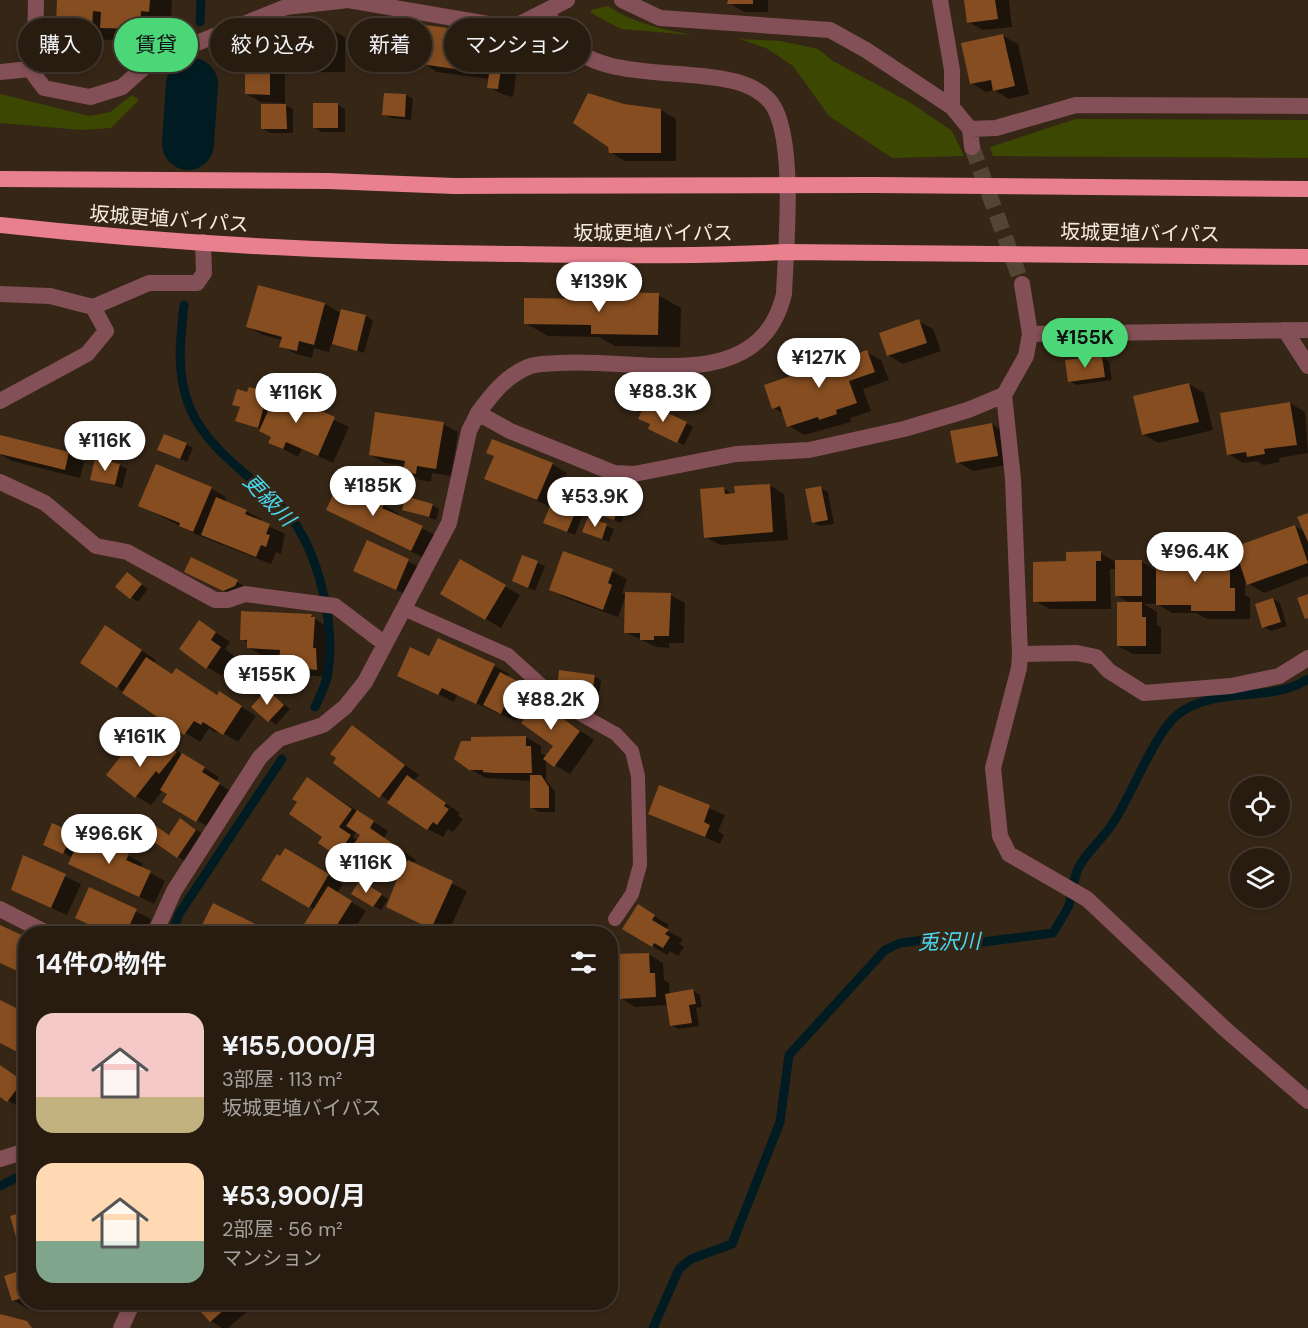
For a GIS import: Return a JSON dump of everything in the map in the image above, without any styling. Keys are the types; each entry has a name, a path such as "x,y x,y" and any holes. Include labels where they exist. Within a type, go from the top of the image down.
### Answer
{"highway":[{"name":"坂城更埴バイパス","path":"0,179 328,181 454,186 1308,189"},
{"name":"坂城更埴バイパス","path":"0,225 118,238 385,253 702,256 786,252 1308,257"}],"street":[{"path":"36,0 36,18"},
{"path":"32,72 44,88 90,98 122,87 150,62 286,7 348,0 512,28 546,6 567,0"},
{"path":"622,0 660,18 830,30 866,50 952,107 970,129 972,147"},
{"path":"940,0 952,70 952,107"},
{"path":"158,926 174,891 260,757 279,739 323,725 345,707 364,682 449,523 469,431 478,412 498,386 529,366 572,362 696,365 730,360 754,348 780,313 784,294 786,252 785,140 775,110 764,93 737,80 673,75 601,64 580,53 560,36 546,6"},
{"path":"0,72 18,70"},
{"path":"970,129 996,128 1076,105 1308,106"},
{"path":"0,294 50,296 93,307 149,283 197,283 204,273 203,242"},
{"path":"1022,284 1030,334 1026,356 1004,395 1013,479 1020,654 1019,668 993,768 1000,836 1009,854 1083,897 1308,1101"},
{"path":"0,401 87,354 106,331 93,307"},
{"path":"1285,330 1308,366"},
{"path":"1030,334 1308,330"},
{"path":"478,412 510,431 614,473 634,474 736,454 809,450 904,429 968,410 1004,395"},
{"path":"0,482 45,503 96,546 127,552 216,600 228,600 245,594 312,605 335,606 385,644"},
{"path":"1020,654 1077,653 1095,657 1109,671 1144,693 1231,686 1279,676 1308,658"},
{"path":"0,909 33,926"},
{"path":"0,1159 18,1153"},
{"path":"121,1328 129,1310"}],"lane":[{"path":"404,609 508,655 562,704 616,734 632,751 638,776 640,865 632,894 615,919"}],"green space":[{"path":"608,6 639,22 693,35 621,29 591,13 591,10"},
{"path":"740,39 781,41 818,49 833,61 911,103 952,131 964,156 892,158 829,116 793,66 768,49"},
{"path":"0,94 90,116 110,112 132,95 139,100 111,128 82,130 0,123"},
{"path":"1076,119 1308,120 1308,158 993,156 990,147"}],"building":[{"path":"57,0 150,0 149,12 141,11 141,18 114,18 114,28 102,28 101,12 93,11 93,18 56,18"},
{"path":"728,0 753,0 753,4 727,4"},
{"path":"964,0 995,0 998,19 967,23"},
{"path":"432,26 444,27 444,67 432,66"},
{"path":"1003,34 1015,86 993,91 991,80 970,84 961,43"},
{"path":"245,72 270,72 270,95 245,94"},
{"path":"475,72 501,72 498,89 487,88 489,74"},
{"path":"384,93 406,94 405,117 382,115"},
{"path":"588,93 624,104 661,109 661,153 609,153 608,147 573,123"},
{"path":"313,103 338,103 338,128 313,128"},
{"path":"261,104 286,104 287,129 261,129"},
{"path":"258,285 325,303 314,345 299,341 297,351 279,347 282,337 246,327"},
{"path":"598,292 659,293 658,335 591,334 591,325 524,324 524,298 598,299"},
{"path":"341,309 366,315 357,351 332,344"},
{"path":"919,319 927,343 887,356 879,333"},
{"path":"867,350 875,372 849,381 857,403 836,410 837,414 819,420 818,417 787,427 780,406 772,409 764,385 796,374 795,371 811,365 813,369"},
{"path":"1102,356 1105,377 1068,382 1065,360"},
{"path":"1189,383 1199,422 1142,435 1133,396"},
{"path":"249,387 268,392 258,428 235,421 240,407 232,405 237,389 247,392"},
{"path":"277,391 335,417 318,456 286,442 283,449 268,443 271,437 259,431"},
{"path":"1290,402 1297,445 1264,449 1265,454 1247,457 1246,452 1227,455 1220,413"},
{"path":"646,403 687,422 677,443 648,429 650,424 638,419"},
{"path":"375,412 444,422 436,469 417,466 416,474 403,472 405,461 369,455"},
{"path":"992,423 998,456 956,463 950,431"},
{"path":"164,434 187,443 180,459 157,450"},
{"path":"0,435 69,452 65,470 0,454"},
{"path":"492,439 553,463 537,500 484,479 494,456 486,453"},
{"path":"95,458 120,464 115,485 90,480"},
{"path":"156,464 212,487 193,532 179,526 180,523 138,506"},
{"path":"339,482 384,504 382,508 423,526 411,551 326,510"},
{"path":"770,484 773,532 704,538 700,489 724,487 725,494 735,493 734,486"},
{"path":"821,486 828,520 812,523 805,489"},
{"path":"599,490 622,499 614,520 592,512"},
{"path":"556,492 580,502 567,532 543,523"},
{"path":"405,496 433,504 429,517 402,510"},
{"path":"216,497 247,510 245,514 270,524 266,534 270,535 266,547 261,545 256,557 201,535"},
{"path":"1308,513 1308,542 1297,517"},
{"path":"588,517 607,524 602,539 582,532"},
{"path":"1295,525 1308,563 1247,585 1234,547"},
{"path":"367,540 409,559 396,590 353,571"},
{"path":"563,551 613,569 608,583 612,585 603,610 549,590"},
{"path":"1101,551 1101,561 1096,561 1096,601 1033,602 1033,562 1066,561 1066,552"},
{"path":"522,555 538,561 528,588 512,581"},
{"path":"1230,556 1230,588 1235,588 1235,611 1191,611 1191,605 1156,605 1156,557"},
{"path":"191,557 238,580 235,586 223,591 184,572"},
{"path":"460,559 506,585 485,620 440,594"},
{"path":"1115,560 1142,560 1142,596 1115,596"},
{"path":"127,572 142,584 130,599 115,587"},
{"path":"625,592 671,593 669,636 654,636 654,640 640,640 640,633 624,633"},
{"path":"1308,594 1308,618 1305,619 1297,598"},
{"path":"1273,598 1281,622 1262,628 1255,604"},
{"path":"1117,602 1142,602 1142,617 1146,617 1146,646 1117,646"},
{"path":"241,611 312,614 311,617 315,617 313,648 316,648 317,670 290,667 290,663 279,662 280,650 247,648 247,640 240,640"},
{"path":"199,620 216,632 211,640 221,647 206,669 179,649"},
{"path":"105,625 142,650 117,688 80,663"},
{"path":"438,638 495,664 476,704 442,688 438,695 397,676 410,647 429,656"},
{"path":"146,657 172,674 176,668 217,695 219,691 242,706 223,735 203,722 201,725 194,721 184,735 122,693"},
{"path":"559,670 595,675 592,693 557,688"},
{"path":"500,672 531,688 518,715 504,707 501,714 483,705"},
{"path":"267,689 284,705 268,722 251,707"},
{"path":"538,700 580,731 554,767 543,759 553,746 521,723"},
{"path":"352,725 405,765 379,798 333,763 336,758 330,754"},
{"path":"526,736 526,746 531,746 532,773 494,773 469,770 454,759 461,741 471,741 471,737"},
{"path":"161,739 177,752 159,774 156,771 135,798 106,775 128,747 144,760"},
{"path":"182,753 205,767 202,772 220,783 196,822 162,802 167,794 160,790"},
{"path":"407,775 446,803 444,806 449,809 437,825 433,822 427,830 387,803"},
{"path":"530,775 541,775 549,787 549,808 530,808"},
{"path":"307,777 352,809 339,827 351,835 337,856 318,843 322,837 289,814 297,802 292,799"},
{"path":"659,785 710,805 704,822 710,825 705,837 648,814"},
{"path":"357,810 374,821 370,828 402,850 389,870 353,845 360,835 346,826"},
{"path":"180,818 196,830 177,858 138,831 146,819 169,835"},
{"path":"52,823 73,832 63,854 43,845"},
{"path":"83,832 129,854 126,860 151,871 139,897 68,864"},
{"path":"285,848 329,874 309,908 261,880 277,854 280,856"},
{"path":"23,855 66,874 51,908 11,890"},
{"path":"408,860 453,881 432,926 425,926 386,907 403,864 405,866"},
{"path":"360,880 382,894 373,907 351,894"},
{"path":"328,886 352,901 336,926 303,926"},
{"path":"89,887 137,909 129,926 92,926 75,918"},
{"path":"213,903 260,926 202,926"},
{"path":"638,904 655,915 652,920 669,930 665,934 670,937 663,948 654,943 652,947 622,929"},
{"path":"0,925 18,933 18,971 0,963"},
{"path":"649,953 650,973 655,973 656,997 619,999 618,954"},
{"path":"693,989 696,1004 689,1005 692,1023 670,1026 665,994"},
{"path":"0,1000 18,1009 18,1052 0,1043"},
{"path":"0,1065 18,1078 18,1088 7,1102 0,1097"},
{"path":"18,1214 18,1244 10,1216"},
{"path":"18,1271 18,1299 12,1301 4,1276"},
{"path":"199,1310 224,1310 210,1322"},
{"path":"0,1314 27,1321 32,1328 0,1328"}],"waterway":[{"name":"更級川","path":"200,22 201,0"},
{"name":"更級川","path":"188,144 192,84"},
{"name":"更級川","path":"184,305 180,344 181,370 186,396 198,424 221,451 286,512 298,528 316,568 327,613 329,658 326,681 315,707"},
{"name":"兎沢川","path":"653,1328 679,1269 691,1259 732,1244 780,1122 789,1055 885,950 900,943 941,938 975,943 1053,933 1069,905 1080,865 1111,826 1151,751 1168,724 1177,715 1208,700 1277,691 1308,679"},
{"name":"更級川","path":"175,926 179,914 282,759"},
{"name":"更級川","path":"0,1186 18,1177"}],"tunnel":[{"path":"972,147 1022,284"}]}
